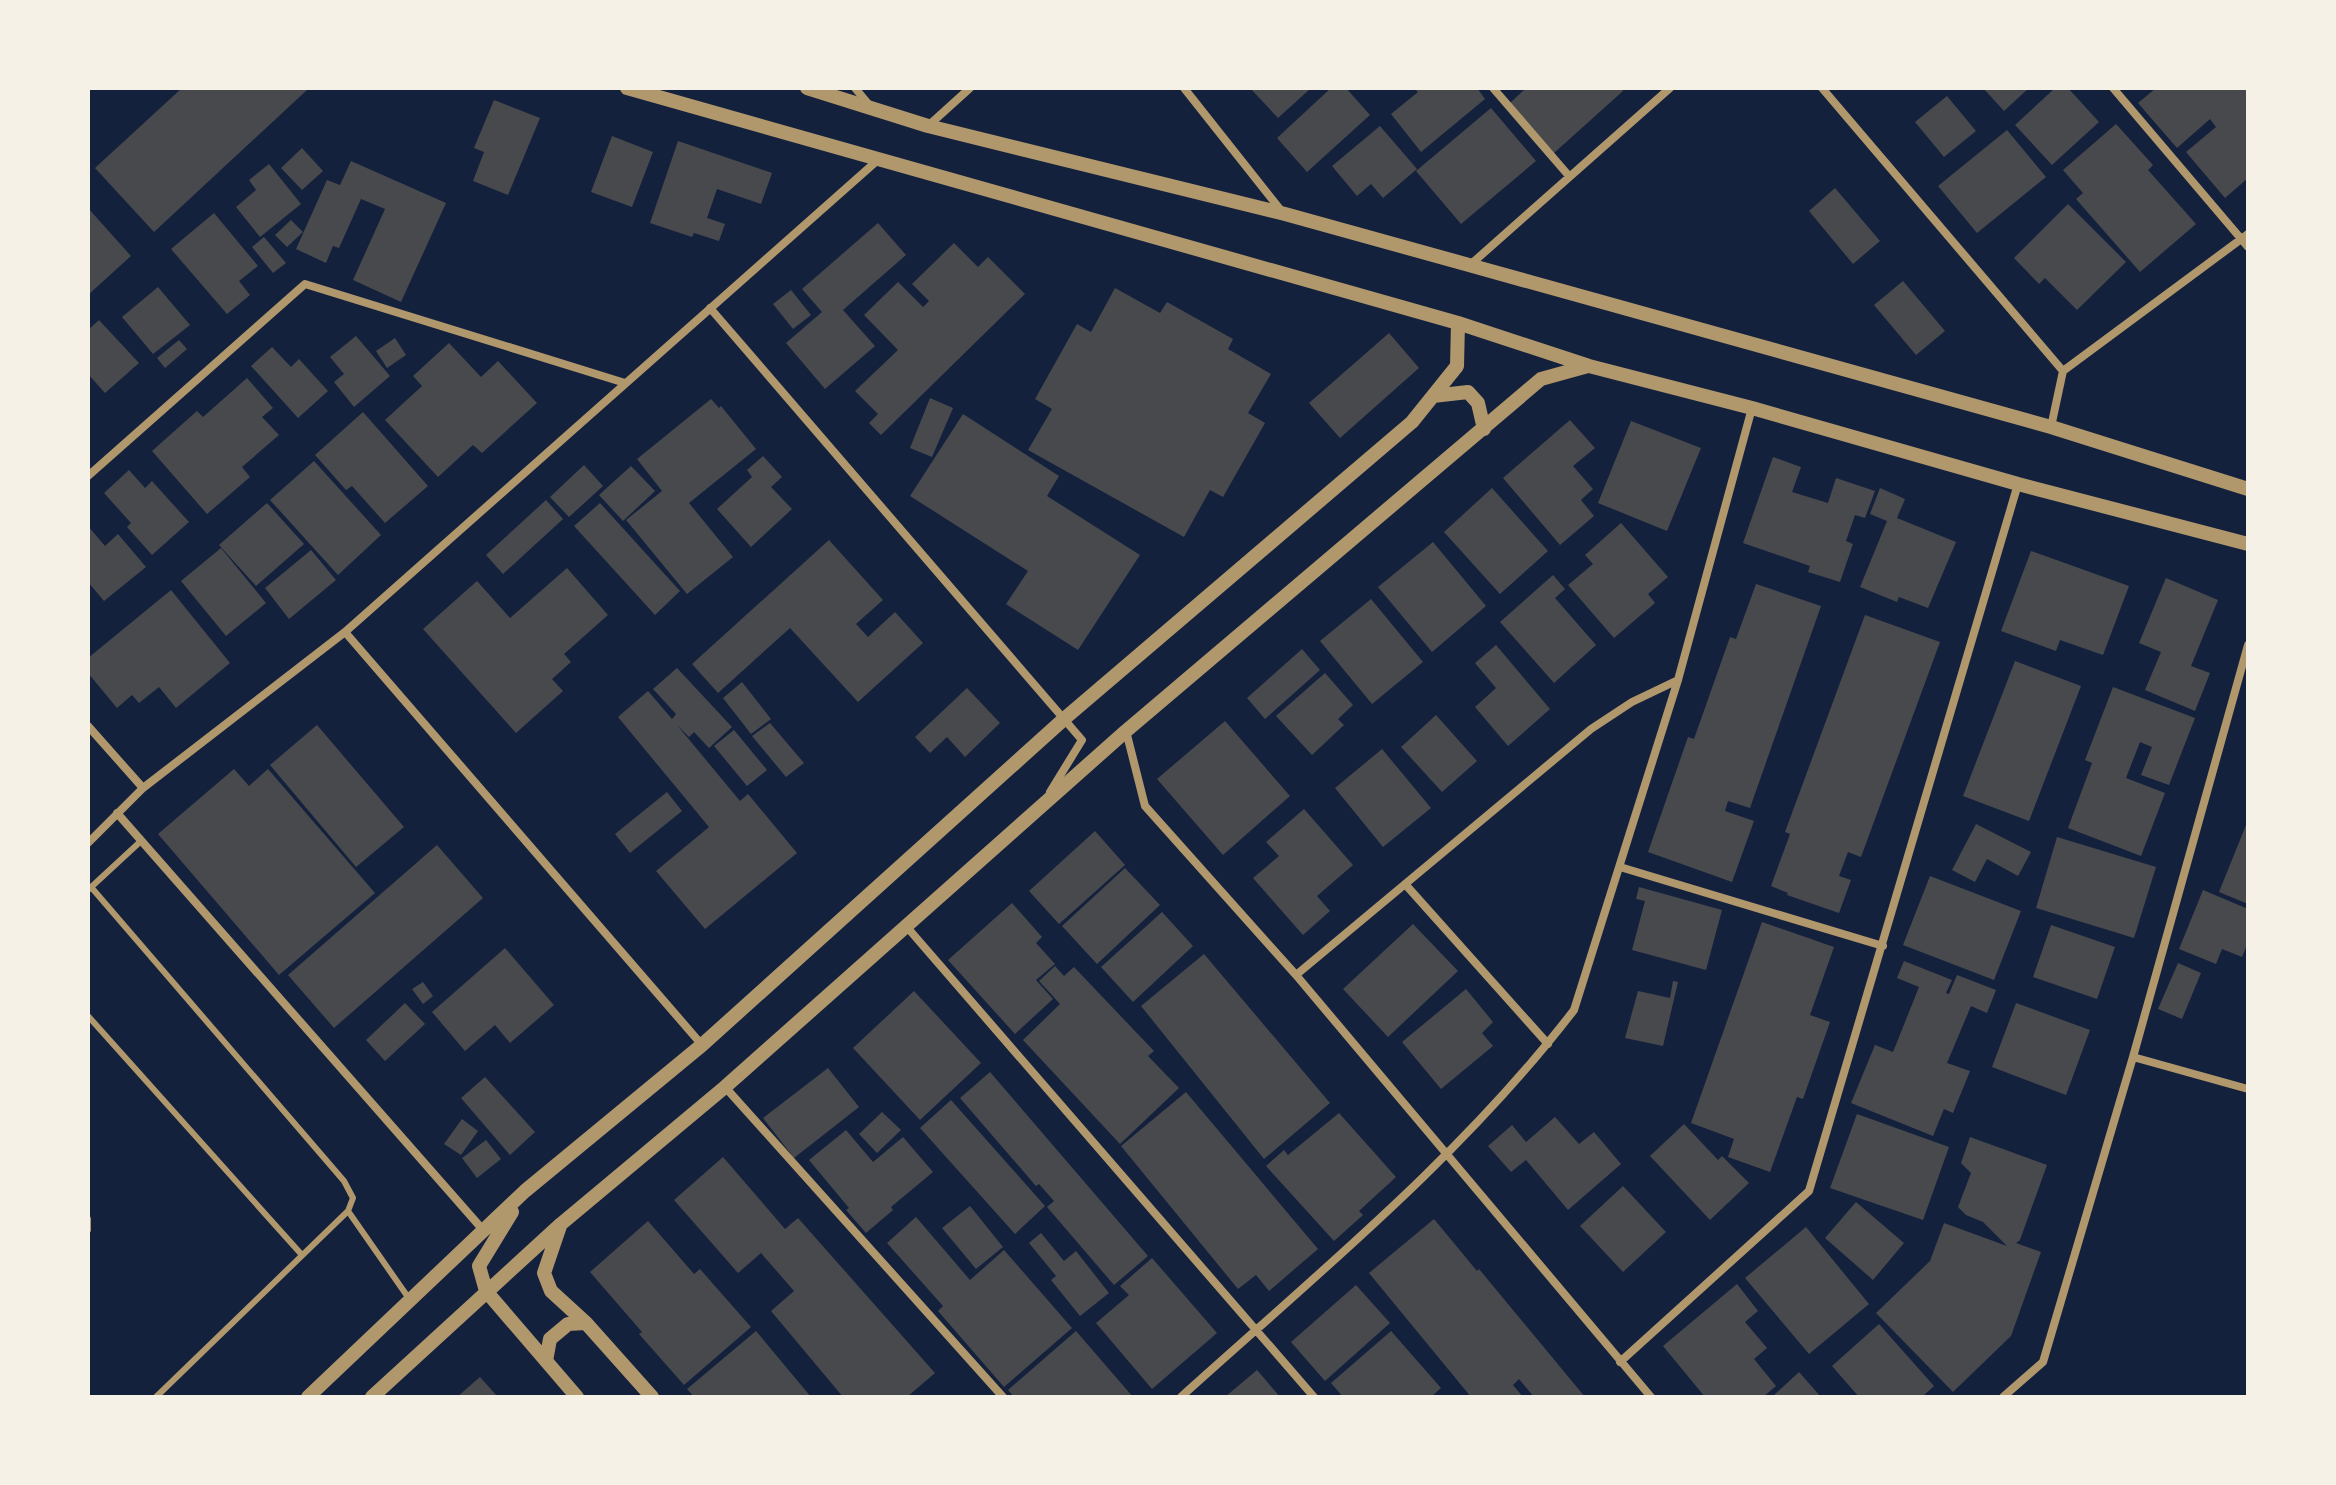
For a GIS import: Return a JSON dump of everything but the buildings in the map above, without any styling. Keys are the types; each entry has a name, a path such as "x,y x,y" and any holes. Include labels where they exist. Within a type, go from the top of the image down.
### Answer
{"street":[{"path":"627,88 1458,323 1589,366 2248,544"},
{"path":"807,88 928,126 1285,214 1469,265 2051,427 2248,489"},
{"path":"855,88 873,110"},
{"path":"928,126 970,88"},
{"path":"1184,88 1285,214"},
{"path":"1493,88 1569,176"},
{"path":"1469,265 1670,88"},
{"path":"1822,88 2063,371"},
{"path":"2051,427 2063,371 2246,240 2113,88"},
{"path":"90,837 143,788 345,632 879,159"},
{"path":"88,476 305,284 625,383"},
{"path":"710,308 1082,740 1041,807"},
{"path":"308,1397 525,1191 702,1045 1064,719 1412,422 1457,366 1458,323"},
{"path":"372,1397 561,1224 725,1087 1126,731 1541,379 1589,366"},
{"path":"1433,396 1468,392 1478,403 1484,429"},
{"path":"1181,1397 1447,1155 1548,1044 1574,1010 1678,680 1752,408"},
{"path":"1620,1362 1809,1191 2018,484"},
{"path":"345,632 702,1045"},
{"path":"2003,1397 2043,1362 2133,1057 2248,645"},
{"path":"1296,975 1591,729 1632,702 1678,680"},
{"path":"88,726 143,788"},
{"path":"1126,731 1145,806 1296,975 1651,1397"},
{"path":"117,813 484,1231"},
{"path":"1620,867 1883,946"},
{"path":"1405,884 1548,1044"},
{"path":"906,926 1314,1397"},
{"path":"2133,1057 2248,1089"},
{"path":"725,1087 1003,1397"},
{"path":"525,1191 479,1266 486,1291 577,1397"},
{"path":"561,1224 544,1273 551,1291 586,1323 652,1397"},
{"path":"546,1361 550,1339 568,1324 586,1323"}],"lane":[{"path":"141,841 90,888 344,1181 353,1198 348,1211 156,1397"},
{"path":"88,1016 302,1255"},
{"path":"348,1211 411,1301"},
{"path":"88,1219 88,1230"}]}
